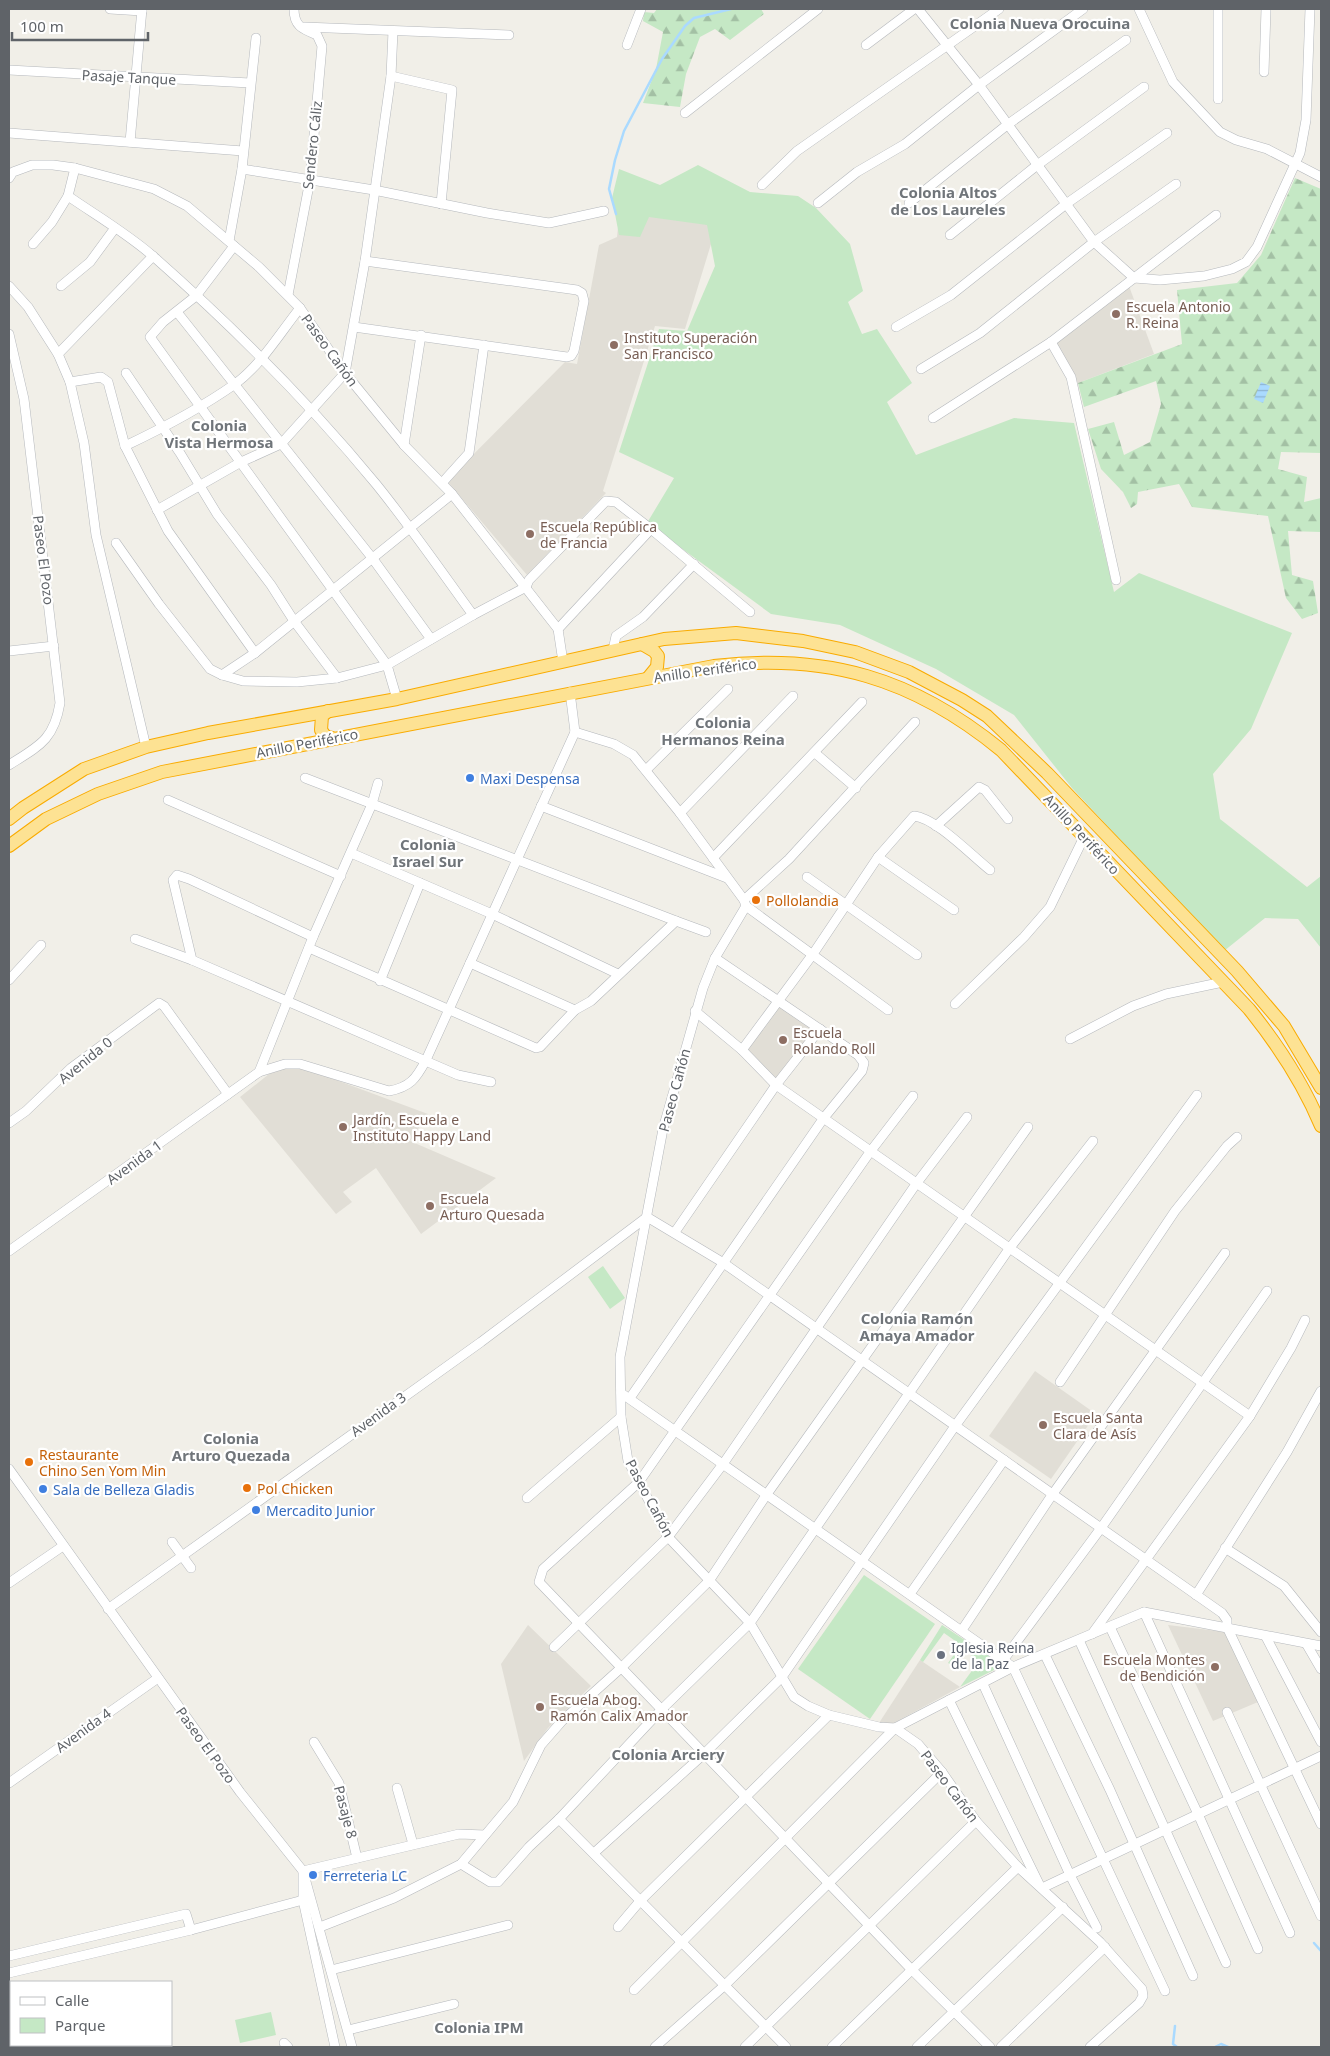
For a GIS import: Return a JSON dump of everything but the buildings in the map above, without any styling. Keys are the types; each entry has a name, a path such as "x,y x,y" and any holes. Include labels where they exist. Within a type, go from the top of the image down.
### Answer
{"highway":[{"name":"Anillo Periférico","path":"9,819 84,769 146,747 396,699 682,636 736,634 803,640 854,652 909,672 962,700 987,716 1047,773 1237,971 1284,1026 1321,1088"},
{"path":"642,644 654,651 658,656 657,667 648,678"},
{"name":"Anillo Periférico","path":"9,846 46,819 98,794 162,772 570,692 714,666 776,662 821,665 888,682 916,694 972,726 1015,764 1223,982 1275,1041 1310,1100 1321,1126"},
{"path":"328,711 322,716 321,730 325,736 332,738"}],"street":[{"path":"110,9 142,10 130,142"},
{"path":"294,9 296,23 299,27 509,35"},
{"path":"627,44 641,9"},
{"path":"684,113 818,9"},
{"path":"866,45 914,9"},
{"path":"918,9 979,85 1036,166 1094,242 1134,278 1160,280 1204,276 1232,269 1246,262 1258,247 1300,153 1306,120 1310,9"},
{"path":"762,185 797,151 999,9"},
{"path":"818,203 857,172 905,144 979,85 1083,9"},
{"path":"1139,9 1172,82 1209,122 1220,132 1236,140 1268,149 1321,177"},
{"path":"1218,9 1218,99"},
{"path":"1264,72 1266,9"},
{"name":"Sendero Cáliz","path":"288,295 310,180 322,46 317,35 299,27"},
{"path":"157,510 241,462 281,444 312,412 345,373 365,261 391,76 393,31"},
{"path":"256,38 242,170 231,244 196,296 150,337 201,406 221,438 241,462 387,665 396,699"},
{"path":"909,203 1007,124 1126,40"},
{"name":"Pasaje Tanque","path":"9,70 250,83"},
{"path":"391,76 452,90 441,204"},
{"path":"950,235 1036,166 1144,87"},
{"path":"9,133 243,150"},
{"path":"896,327 951,295 1066,204 1166,133"},
{"name":"Paseo Cañón","path":"9,178 13,172 32,164 75,168 154,190 187,206 231,244 300,308 345,373 404,445 452,494 526,587 558,629 563,662"},
{"path":"33,244 52,222 68,196 75,168"},
{"path":"242,170 374,190 549,223 604,211"},
{"path":"921,368 980,333 1094,242 1176,184"},
{"path":"68,196 153,256 260,358 312,412 374,482 473,615"},
{"path":"933,418 1051,342 1216,215"},
{"path":"61,286 90,262 115,228"},
{"path":"58,354 153,256"},
{"path":"354,326 571,356 574,351 584,301 582,293 577,290 365,261"},
{"path":"9,286 28,307 58,354 70,382 84,443 96,535 146,747"},
{"path":"125,446 201,406 234,384 260,358 300,308"},
{"path":"176,312 373,559 431,639"},
{"name":"Paseo El Pozo","path":"9,334 24,399 60,703 57,722 49,736 38,746 9,765"},
{"path":"404,445 421,335"},
{"path":"1051,342 1071,377 1116,580"},
{"path":"442,483 469,453 484,345"},
{"path":"126,373 164,427 217,514 272,585 294,621 337,678"},
{"path":"70,382 101,378 108,382 125,446 168,531 255,653"},
{"path":"222,675 255,653 333,588 373,559 452,494"},
{"path":"116,543 210,669 222,675 243,681 297,682 337,678 387,665 473,615 526,587 529,580 606,501 616,502 694,564 750,612"},
{"path":"558,629 651,529"},
{"path":"613,650 616,636 643,617 694,564"},
{"path":"9,651 54,646"},
{"path":"646,770 728,689"},
{"path":"259,1072 285,1064 300,1064 389,1091 404,1088 415,1081 575,732 570,692"},
{"path":"680,813 793,696"},
{"path":"713,858 862,702"},
{"name":"Paseo Cañón","path":"915,722 856,788 745,903 715,958 694,1011 663,1129 620,1357 621,1417 628,1461 668,1537 750,1623 794,1697 808,1706 829,1715 879,1727 895,1728 918,1744 942,1772 976,1821 1018,1867 1105,1947 1142,1989 1143,1996 1138,2003 1090,2047"},
{"path":"575,732 614,744 633,755 680,813 745,903 888,1010"},
{"path":"815,752 856,788"},
{"path":"305,778 706,932"},
{"path":"259,1072 313,937 372,804 378,783"},
{"path":"936,826 979,787 986,790 1008,819"},
{"path":"168,800 341,876"},
{"path":"541,806 728,878"},
{"path":"742,1050 813,954 878,857 914,816 920,817 936,826 990,870"},
{"path":"955,1004 1024,937 1050,907 1084,837"},
{"path":"351,853 492,914 618,974"},
{"path":"878,857 954,910"},
{"path":"192,960 173,886 173,880 177,875 313,937"},
{"path":"807,877 917,955"},
{"path":"380,981 420,883"},
{"path":"309,948 380,981 450,1008 536,1048 540,1047 575,1010 591,1002 618,974 676,921"},
{"path":"135,939 192,960 458,1074 491,1082"},
{"path":"9,980 41,945"},
{"path":"630,1398 722,1262 823,1119 862,1071 864,1063 858,1056 820,1029 715,958"},
{"path":"470,963 575,1010"},
{"path":"1070,1039 1133,1006 1166,994 1223,982"},
{"name":"Avenida 0","path":"9,1123 26,1112 72,1068 156,1004 164,1006 228,1094"},
{"path":"694,1011 742,1050 776,1085 962,1217 1250,1416"},
{"path":"675,1232 776,1085 820,1029"},
{"name":"Avenida 1","path":"9,1251 259,1072"},
{"path":"594,1854 705,1753 782,1677 955,1426 1057,1283 1197,1095"},
{"path":"913,1096 870,1152 639,1482 543,1569 539,1582 911,1969 990,2047"},
{"path":"554,1647 668,1537 723,1464 916,1184 967,1117"},
{"path":"320,1927 394,1898 462,1864 513,1802 541,1745 562,1721 621,1668 709,1580 767,1494 962,1217 1028,1127"},
{"path":"1060,1382 1175,1211 1227,1146 1237,1138"},
{"path":"462,1864 490,1882 498,1882 529,1847 559,1819 661,1710 750,1623 814,1527 1009,1249 1093,1141"},
{"path":"647,1217 675,1232 722,1262 769,1297 817,1328 861,1361 1222,1613 1321,1824"},
{"name":"Avenida 3","path":"108,1609 481,1342 647,1217"},
{"path":"962,1630 1052,1495 1225,1253"},
{"path":"1004,1660 1100,1528 1201,1382 1267,1291"},
{"path":"1090,1635 1250,1416 1291,1348 1305,1320"},
{"path":"1196,1595 1287,1452 1321,1391"},
{"path":"621,1392 1013,1667 1165,1990"},
{"path":"528,1498 621,1417"},
{"path":"910,1594 1004,1460"},
{"name":"Paseo El Pozo","path":"9,1469 240,1792 303,1871"},
{"path":"172,1542 191,1568"},
{"path":"9,1583 63,1546"},
{"path":"1225,1548 1284,1586 1321,1632"},
{"path":"1144,1612 1230,1797 1290,1933"},
{"path":"634,1990 895,1728 984,1684 1013,1667 1045,1656 1144,1612 1227,1627 1307,1645 1321,1646"},
{"path":"1110,1627 1198,1814 1258,1949"},
{"path":"1266,1637 1321,1742"},
{"path":"1079,1640 1226,1963"},
{"path":"1307,1645 1321,1669"},
{"path":"1045,1656 1193,1976"},
{"name":"Avenida 4","path":"9,1783 158,1678"},
{"path":"984,1684 1070,1875 1097,1928"},
{"path":"949,1700 1042,1888 1166,1830 1230,1797 1321,1756"},
{"path":"1227,1712 1321,1916"},
{"path":"618,1927 640,1901 829,1715"},
{"name":"Pasaje 8","path":"314,1742 339,1783 358,1858"},
{"path":"655,2047 725,1985 942,1772"},
{"path":"397,1788 413,1844"},
{"path":"559,1819 786,2047"},
{"path":"745,2047 976,1821"},
{"path":"303,1871 459,1834 485,1835"},
{"path":"832,2047 1018,1867"},
{"path":"303,1871 303,1900 336,2047"},
{"path":"303,1871 352,2047"},
{"path":"9,1972 190,1930 303,1900"},
{"path":"917,2047 1063,1907"},
{"path":"9,1956 186,1914 190,1930"},
{"path":"331,1970 508,1925"},
{"path":"1001,2047 1105,1947"},
{"path":"348,2030 454,2004"}],"shaded area":[{"name":"Instituto Superación San Francisco","path":"726,195 685,329 655,326 603,491 606,493 527,575 447,481 565,362 577,364 599,245 617,237 619,218"},
{"name":"Escuela Antonio R. Reina","path":"1129,286 1154,354 1078,383 1055,343"},
{"name":"Escuela Rolando Roll","path":"780,1003 821,1031 780,1084 745,1050"},
{"name":"Jardín, Escuela e Instituto Happy Land","path":"301,1067 428,1114 410,1141 496,1178 421,1234 376,1168 343,1192 352,1202 336,1214 240,1097 269,1074 282,1069"},
{"name":"Escuela Santa Clara de Asís","path":"1035,1371 1096,1414 1051,1479 989,1436"},
{"name":"Escuela Abog. Ramón Calix Amador","path":"528,1625 591,1686 548,1728 524,1761 501,1664"},
{"name":"Escuela Montes de Bendición","path":"1168,1625 1226,1632 1258,1702 1213,1721"},
{"path":"920,1660 960,1687 894,1723 879,1723"}],"green space":[{"path":"657,9 761,9 764,14 730,40 715,29 700,37 686,74 680,107 643,103 656,69 663,32 643,21 644,12 654,13"},
{"path":"698,165 750,192 798,196 816,208 850,244 863,291 848,302 862,334 877,329 912,383 887,402 916,455 1014,418 1074,423 1114,592 1139,573 1292,633 1251,729 1213,774 1220,819 1307,887 1321,876 1321,948 1298,919 1265,918 1224,951 1072,788 1014,715 936,669 840,625 771,614 647,523 674,478 619,452 659,329 687,331 715,266 707,225 649,217 640,237 619,235 612,198 619,169 660,185"},
{"path":"1295,178 1321,189 1321,453 1281,452 1278,469 1307,477 1304,502 1321,498 1321,532 1288,531 1292,575 1313,581 1318,613 1302,619 1286,598 1268,516 1192,507 1179,484 1138,492 1137,504 1131,508 1123,492 1101,469 1088,429 1114,422 1124,455 1150,442 1161,404 1156,381 1084,407 1078,383 1182,344 1177,290 1237,283 1261,255"},
{"path":"603,1266 625,1298 610,1309 588,1277"},
{"path":"864,1575 935,1624 870,1719 798,1669"},
{"path":"942,1625 998,1662 998,1668 960,1687 979,1661 962,1648 950,1664 948,1663 961,1645 944,1633 923,1662 920,1660"},
{"path":"271,2012 276,2035 240,2043 235,2020"}],"water":[{"path":"1261,382 1270,386 1263,403 1254,399"}],"waterway":[{"path":"616,214 609,189 615,160 624,131 662,59 685,26 694,18 731,9"},
{"path":"1314,1943 1321,1951"},
{"path":"1175,2026 1173,2044 1177,2047"},
{"path":"1215,2047 1221,2044 1228,2047"}],"place":[{"name":"Escuela Antonio R. Reina","path":"1116,314"},
{"name":"Instituto Superación San Francisco","path":"614,345"},
{"name":"Escuela República de Francia","path":"530,534"},
{"name":"Maxi Despensa","path":"470,778"},
{"name":"Pollolandia","path":"756,900"},
{"name":"Escuela Rolando Roll","path":"783,1040"},
{"name":"Jardín, Escuela e Instituto Happy Land","path":"343,1127"},
{"name":"Escuela Arturo Quesada","path":"430,1206"},
{"name":"Escuela Santa Clara de Asís","path":"1043,1425"},
{"name":"Restaurante Chino Sen Yom Min","path":"29,1462"},
{"name":"Pol Chicken","path":"247,1488"},
{"name":"Sala de Belleza Gladis","path":"43,1489"},
{"name":"Mercadito Junior","path":"256,1510"},
{"name":"Iglesia Reina de la Paz","path":"941,1655"},
{"name":"Escuela Montes de Bendición","path":"1215,1667"},
{"name":"Escuela Abog. Ramón Calix Amador","path":"540,1707"},
{"name":"Ferreteria LC","path":"313,1875"}],"district":[{"name":"Colonia Nueva Orocuina","path":"1040,23"},
{"name":"Colonia Altos de Los Laureles","path":"948,200"},
{"name":"Colonia Vista Hermosa","path":"219,434"},
{"name":"Colonia Hermanos Reina","path":"723,730"},
{"name":"Colonia Israel Sur","path":"428,852"},
{"name":"Colonia Ramón Amaya Amador","path":"917,1326"},
{"name":"Colonia Arturo Quezada","path":"231,1446"},
{"name":"Colonia Arciery","path":"668,1754"},
{"name":"Colonia IPM","path":"479,2027"}]}
